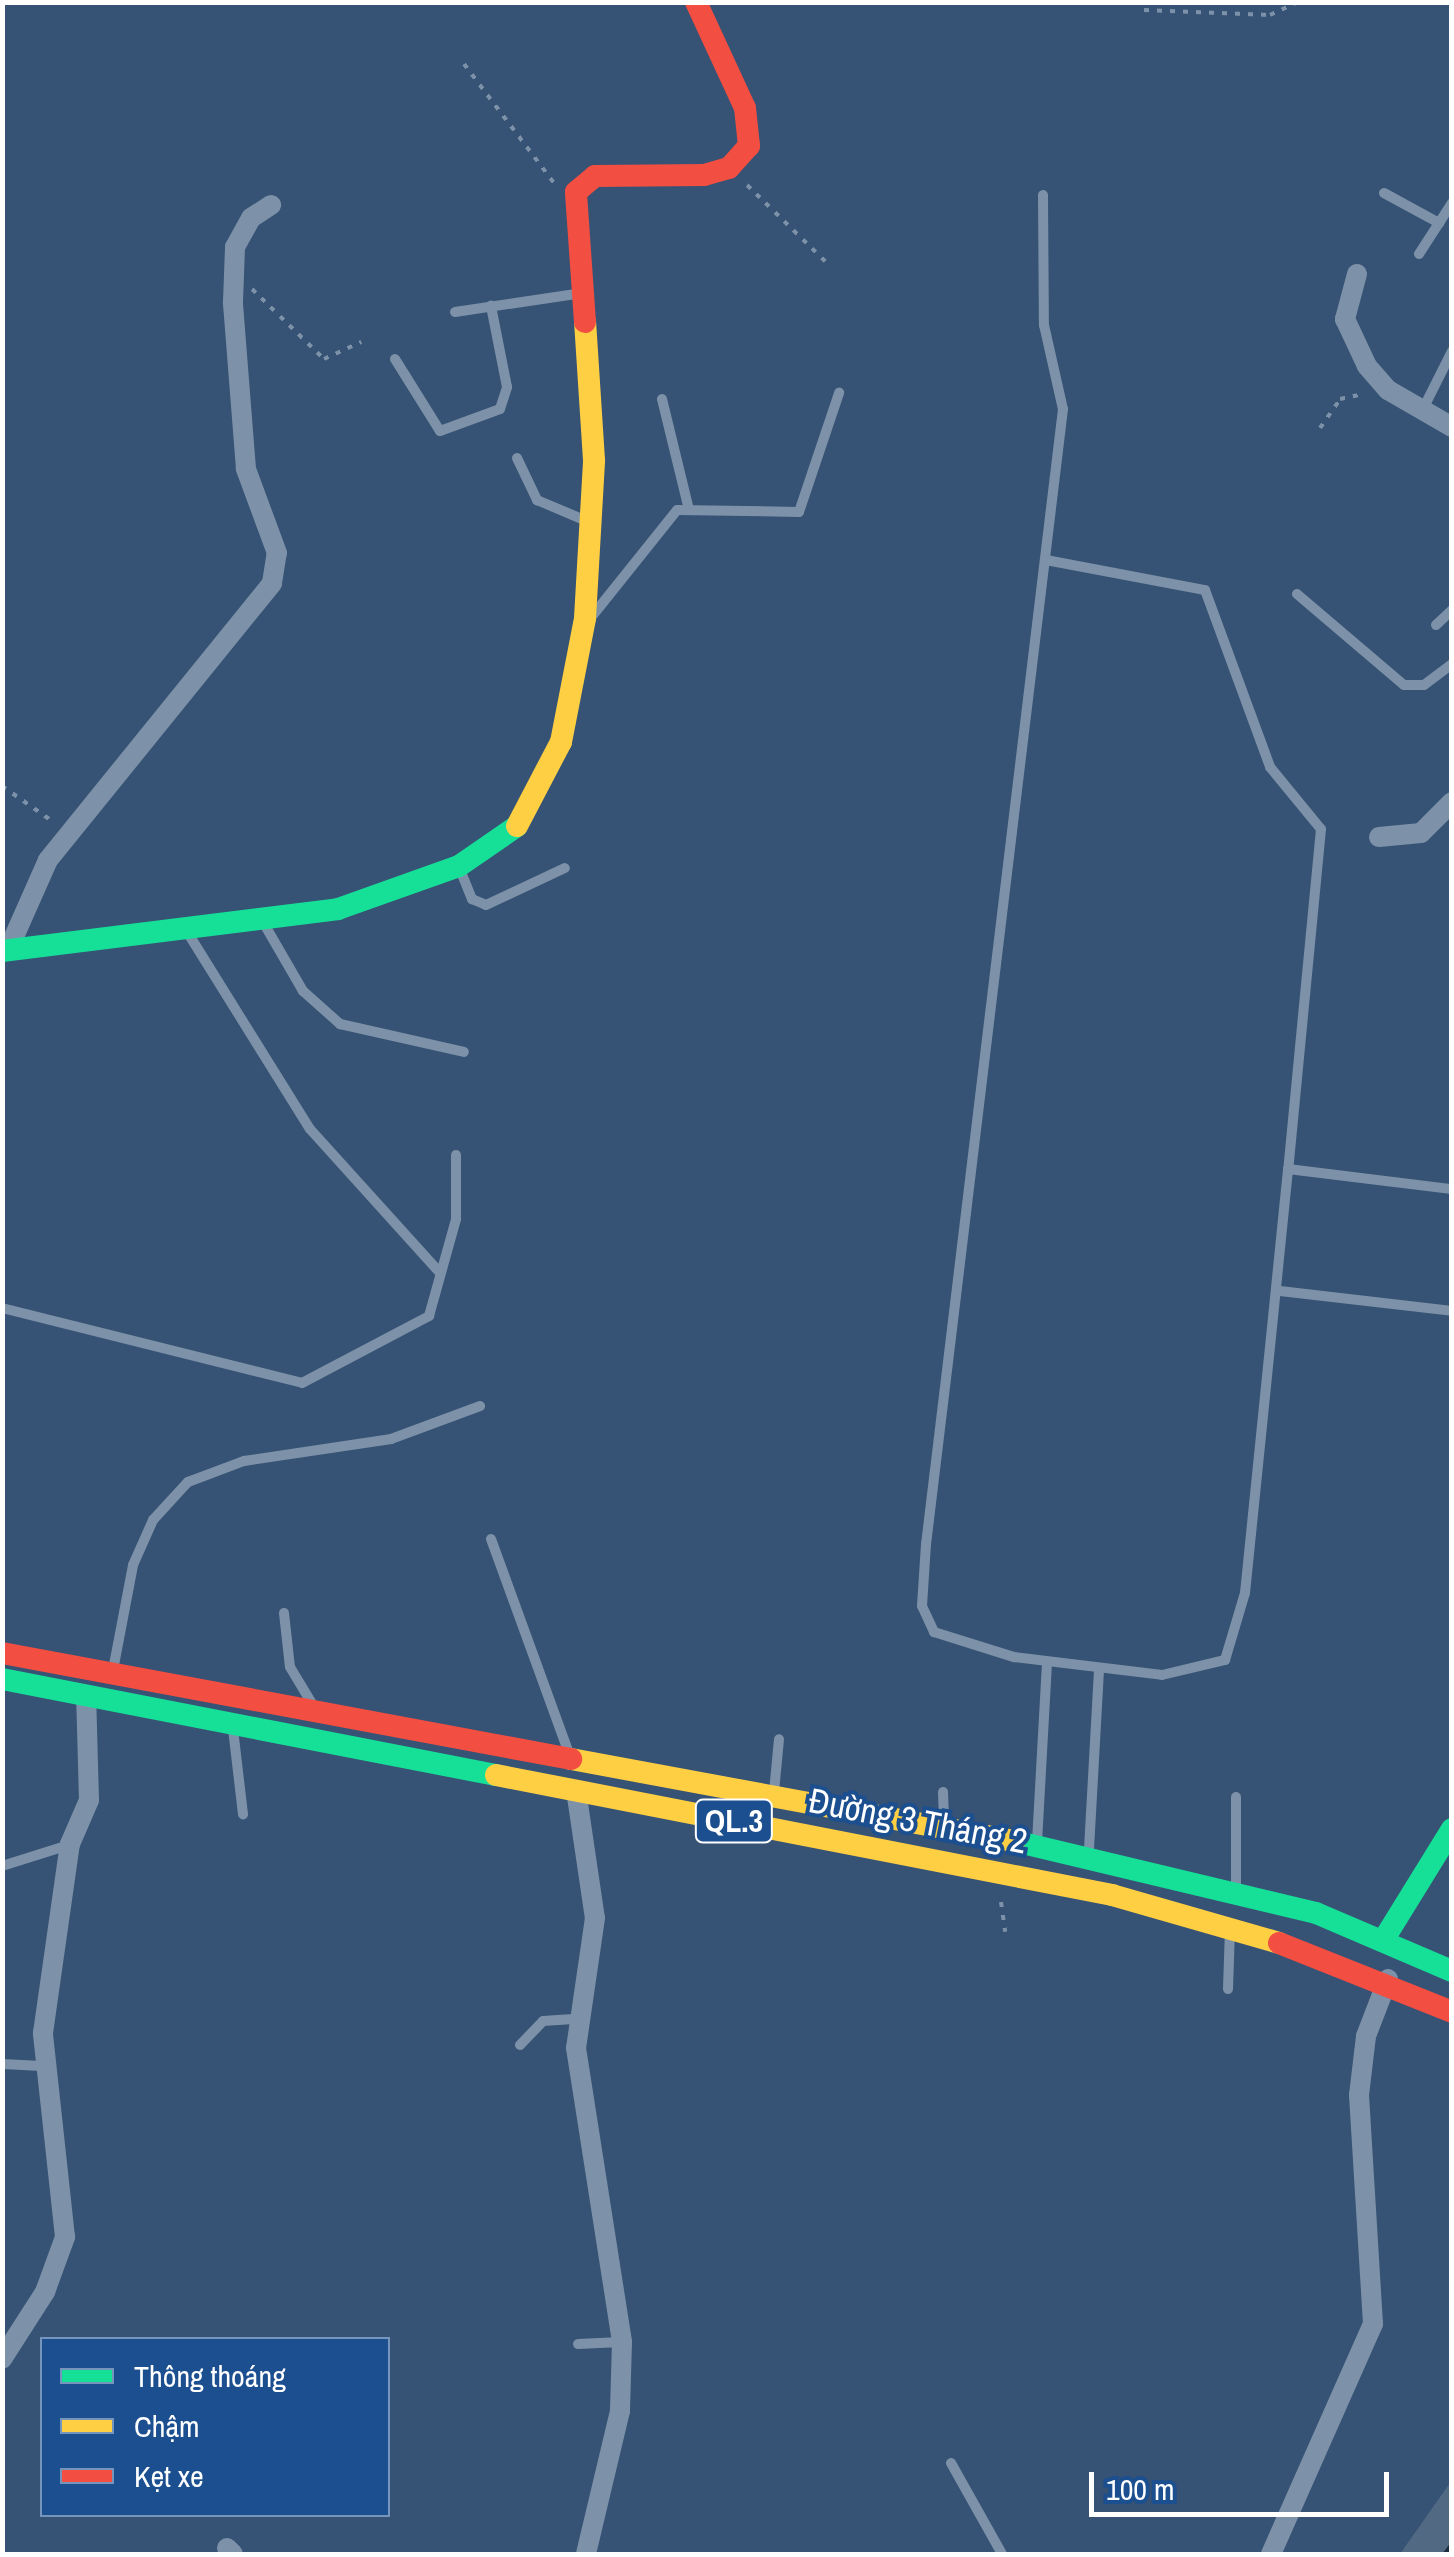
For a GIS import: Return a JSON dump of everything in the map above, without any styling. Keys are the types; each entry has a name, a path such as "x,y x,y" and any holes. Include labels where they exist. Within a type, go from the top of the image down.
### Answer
{"main road":[{"path":"6,949 263,922 376,898 499,846 527,816 560,742 584,628 592,418 576,294 574,205 580,184 596,176 729,168 752,133 696,2"},
{"name":"Đường 3 Tháng 2","path":"2,1653 1088,1855 1236,1888 1384,1940 1452,1970"},
{"name":"Đường 3 Tháng 2","path":"2,1679 576,1790 1230,1924 1388,1979 1452,2012"},
{"path":"1384,1940 1452,1829"},
{"path":"1388,1979 1411,1951"}],"street":[{"path":"6,949 38,876 272,583 277,553 246,470 233,282 242,230 270,205"},
{"path":"1358,274 1344,307 1348,330 1382,385 1452,427"},
{"path":"1379,837 1420,833 1452,802"},
{"path":"2,2359 45,2292 65,2237 42,2066 70,1844 89,1800 93,1696"},
{"path":"576,1790 596,1918 573,2018 622,2342 620,2411 586,2554"},
{"path":"1271,2554 1373,2324 1359,2094 1366,2036 1388,1979"}],"lane":[{"path":"1384,193 1438,223"},
{"path":"1043,195 1044,325 1063,409 922,1606 934,1632 960,1644 1047,1663 1204,1672 1235,1643 1280,1291 1321,829 1270,766 1206,590 1046,560"},
{"path":"1419,254 1452,203"},
{"path":"455,312 576,294"},
{"path":"395,359 440,431 500,409 506,387 491,306"},
{"path":"1422,410 1452,351"},
{"path":"584,628 668,516 688,506 799,512 839,393"},
{"path":"662,399 688,506"},
{"path":"518,458 537,500 591,522"},
{"path":"1297,594 1404,685 1424,685 1452,664"},
{"path":"1436,625 1452,610"},
{"path":"458,866 472,899 486,906 565,868"},
{"path":"263,922 303,990 340,1024 464,1052"},
{"path":"185,928 310,1129 440,1274"},
{"path":"2,1308 302,1384 429,1316 456,1218 456,1156"},
{"path":"1288,1169 1452,1190"},
{"path":"1280,1291 1452,1311"},
{"path":"93,1696 112,1674 133,1565 153,1520 188,1482 244,1461 391,1438 480,1406"},
{"path":"491,1539 572,1760"},
{"path":"284,1613 290,1666 316,1712"},
{"path":"1037,1846 1047,1663"},
{"path":"1088,1855 1100,1668"},
{"path":"233,1724 243,1814"},
{"path":"773,1798 779,1739"},
{"path":"943,1792 944,1830"},
{"path":"1236,1797 1236,1888"},
{"path":"2,1866 70,1844"},
{"path":"1228,1988 1230,1924"},
{"path":"520,2045 542,2021 573,2018"},
{"path":"2,2064 42,2066"},
{"path":"578,2344 622,2342"},
{"path":"951,2463 1002,2554"}],"path":[{"path":"1144,10 1270,15 1298,2"},
{"path":"464,64 574,205"},
{"path":"729,168 830,266"},
{"path":"233,282 262,295 324,360 361,342"},
{"path":"1320,428 1340,399 1373,398"},
{"path":"2,786 69,834"}],"building":[{"path":"1452,2480 1452,2541 1442,2554 1400,2554"}],"traffic: fast":[{"path":"2,951 338,909 459,866 517,826"},
{"path":"2,1679 496,1775"},
{"path":"1384,1939 1452,1829"},
{"path":"1014,1841 1316,1913 1452,1971"}],"traffic: slow":[{"path":"517,826 561,742 585,618 594,460 585,322"},
{"path":"571,1759 1014,1841"},
{"path":"496,1775 1112,1895 1279,1943"}],"traffic: jam":[{"path":"585,322 576,192 595,176 704,175 729,168 749,146 745,108 696,2"},
{"path":"2,1653 571,1759"},
{"path":"1279,1943 1452,2012"}]}
